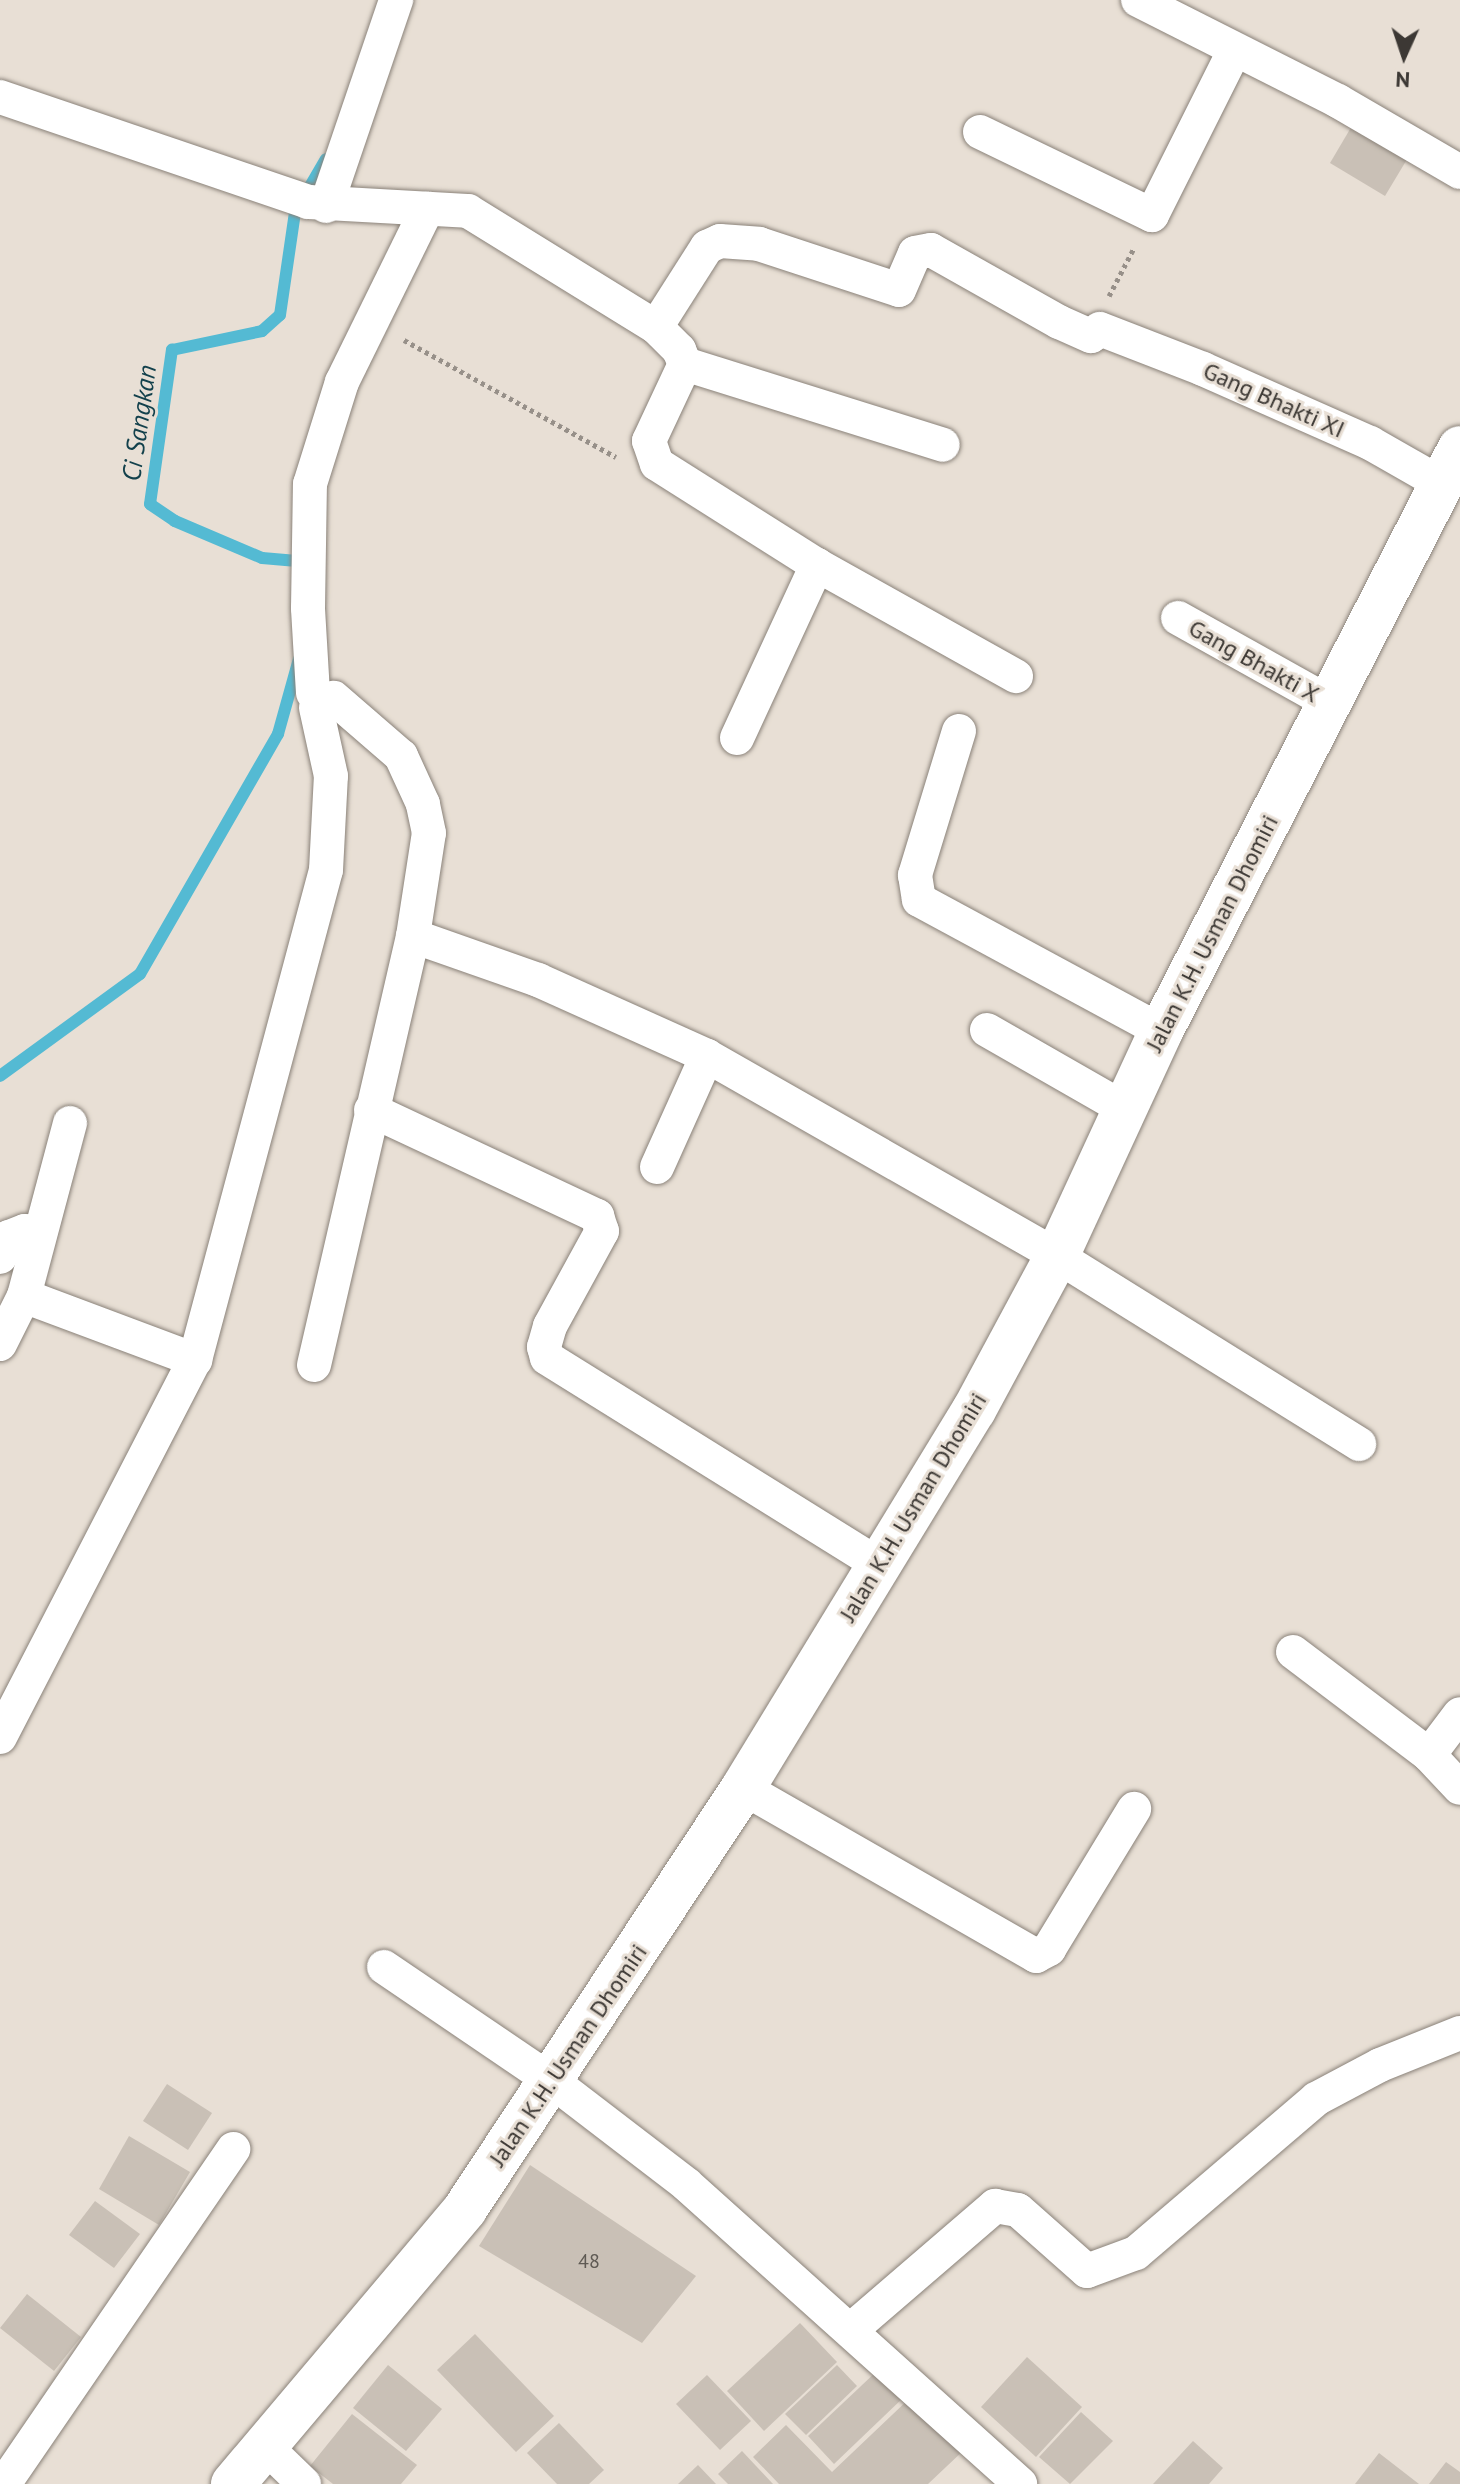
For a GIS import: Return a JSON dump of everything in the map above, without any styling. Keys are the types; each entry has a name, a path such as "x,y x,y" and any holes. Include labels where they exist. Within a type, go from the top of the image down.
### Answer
{"main road":[{"name":"Jalan K.H. Usman Dhomiri","path":"233,2484 465,2209 743,1788 974,1410 1057,1256 1161,1031 1451,466"}],"street":[{"path":"307,200 396,0"},
{"path":"1138,0 1338,101 1460,172"},
{"path":"980,132 1152,215 1234,51"},
{"path":"0,97 307,200 468,211 656,327 685,364 943,445"},
{"path":"0,1737 195,1360 326,870 332,788 308,608 310,484 342,382 427,209"},
{"name":"Gang Bhakti XI","path":"656,327 707,247 736,240 899,290 915,253 931,250 1059,322 1091,336 1100,329 1294,408 1451,466"},
{"path":"685,364 649,441 652,459 817,565 1016,676"},
{"path":"737,738 817,565"},
{"name":"Gang Bhakti X","path":"1178,618 1330,703"},
{"path":"314,1365 413,936 429,833 423,804 401,756 321,700"},
{"path":"959,731 915,875 919,900 1161,1031"},
{"path":"413,936 538,980 707,1056 1057,1256 1359,1444"},
{"path":"987,1030 1125,1109"},
{"path":"657,1167 707,1056"},
{"path":"371,1110 597,1216 602,1231 550,1326 544,1347 547,1358 879,1565"},
{"path":"0,1344 24,1296 70,1123"},
{"path":"0,1257 9,1237 25,1231 40,1234"},
{"path":"24,1296 195,1360"},
{"path":"1293,1652 1429,1755 1460,1788"},
{"path":"1429,1755 1460,1714"},
{"path":"743,1788 1036,1956 1049,1949 1134,1809"},
{"path":"384,1967 552,2081 686,2184 852,2329 1020,2484"},
{"path":"852,2329 995,2206 1018,2210 1087,2271 1136,2253 1316,2099 1380,2065 1460,2033"},
{"path":"4,2484 233,2149"},
{"path":"266,2447 304,2484"}],"path":[{"path":"1100,329 1108,299 1152,215"},
{"path":"371,322 621,460 652,459"}],"building":[{"path":"1356,119 1412,151 1385,196 1330,163"},
{"path":"167,2084 212,2113 188,2150 143,2121"},
{"path":"129,2136 190,2172 159,2225 99,2189"},
{"path":"530,2165 696,2276 642,2343 479,2246"},
{"path":"95,2201 140,2234 114,2268 69,2235"},
{"path":"27,2294 81,2337 54,2371 0,2328"},
{"path":"800,2323 837,2362 764,2431 727,2391"},
{"path":"475,2334 554,2416 516,2452 437,2370"},
{"path":"1027,2357 1082,2407 1036,2457 981,2407"},
{"path":"388,2365 442,2409 406,2451 353,2408"},
{"path":"837,2365 857,2386 806,2435 785,2414"},
{"path":"878,2370 904,2397 834,2464 808,2436"},
{"path":"707,2375 751,2421 720,2450 676,2404"},
{"path":"912,2396 964,2450 928,2484 779,2484 753,2457 786,2425 832,2472"},
{"path":"1081,2412 1113,2441 1070,2484 1039,2457"},
{"path":"352,2414 417,2465 401,2484 333,2484 310,2466"},
{"path":"559,2423 604,2470 589,2484 557,2484 527,2453"},
{"path":"1193,2441 1223,2468 1209,2484 1153,2484"},
{"path":"742,2451 773,2484 728,2484 718,2474"},
{"path":"1379,2453 1419,2484 1355,2484"},
{"path":"1446,2462 1460,2472 1460,2484 1429,2484"},
{"path":"698,2465 716,2484 678,2484"}],"waterway":[{"name":"Ci Sangkan","path":"299,573 297,561 262,558 175,521 150,504 172,350 262,331 280,315 295,212 326,159"},
{"name":"Ci Sangkan","path":"0,1076 140,974 278,734 299,659"}]}
